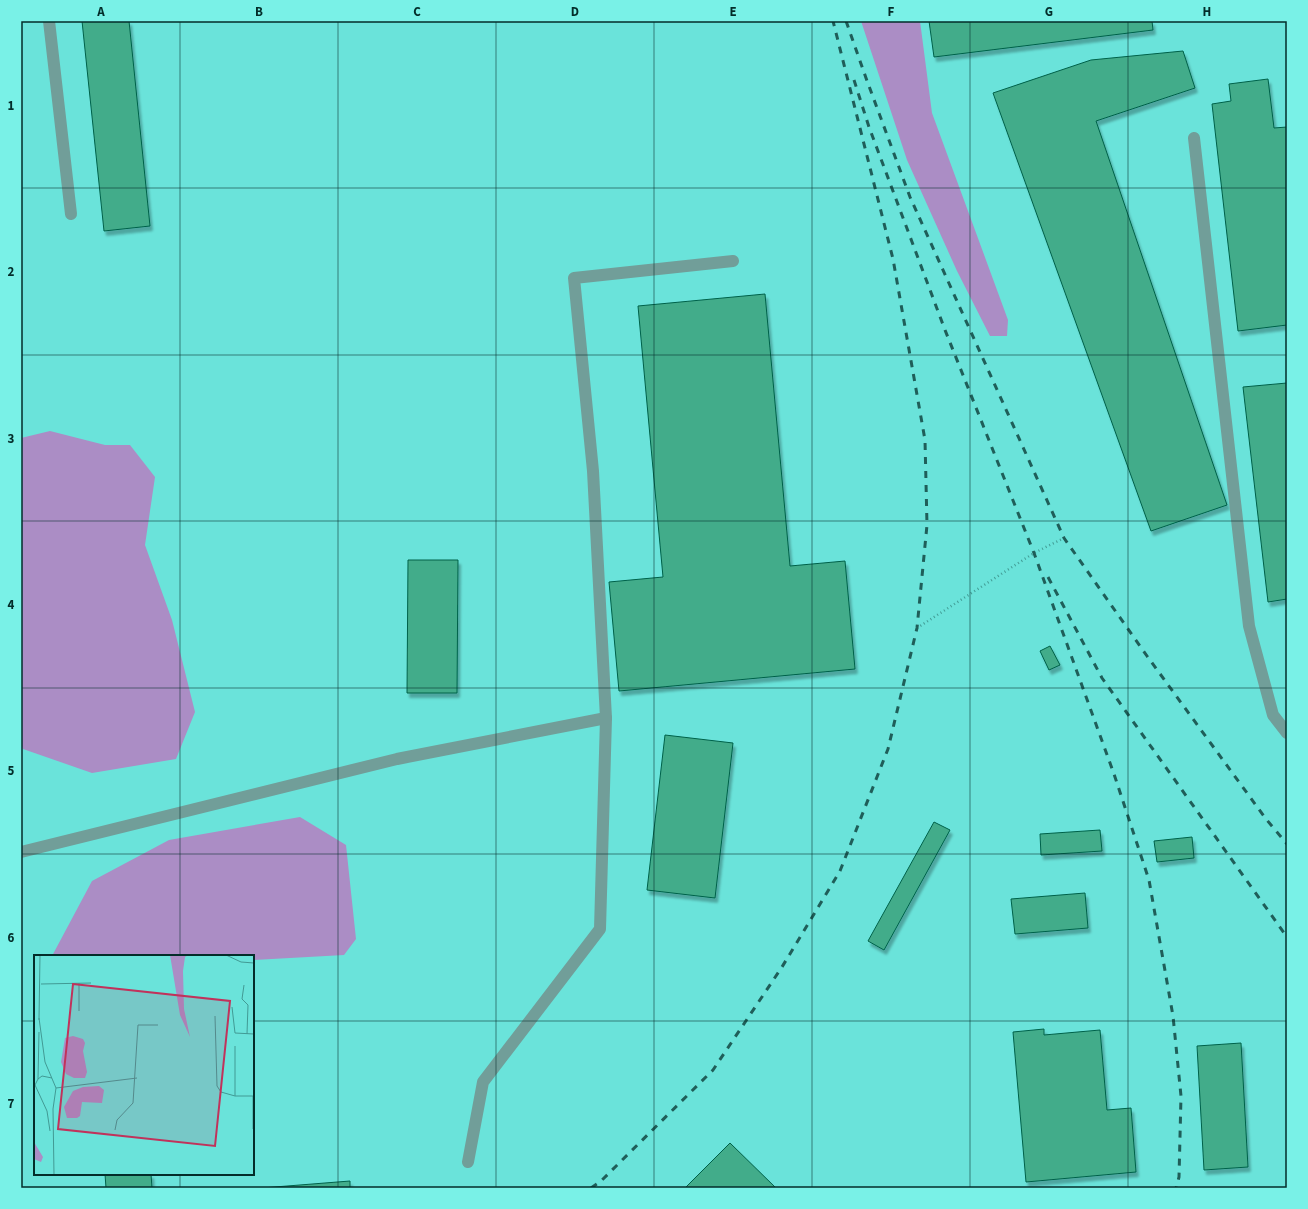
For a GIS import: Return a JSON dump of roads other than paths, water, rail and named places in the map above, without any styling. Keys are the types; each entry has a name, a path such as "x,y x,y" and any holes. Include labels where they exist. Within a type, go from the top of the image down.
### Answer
{"lane":[{"path":"49,21 71,214"},
{"path":"1194,138 1249,626 1273,715 1287,734"},
{"path":"468,1162 483,1082 600,929 606,718 594,471 574,278 733,261"},
{"path":"21,852 397,759 606,718"}],"railway":[{"path":"591,1188 601,1181 713,1070 782,967 840,871 888,749 917,628 927,525 925,440 893,259 833,21"},
{"path":"846,21 910,197 1064,538 1147,656 1266,819 1287,844"},
{"path":"854,80 869,127 945,330 1034,553 1114,774 1149,880 1173,1016 1181,1096 1179,1177 1176,1188"},
{"path":"1048,577 1102,678 1287,937"}]}
